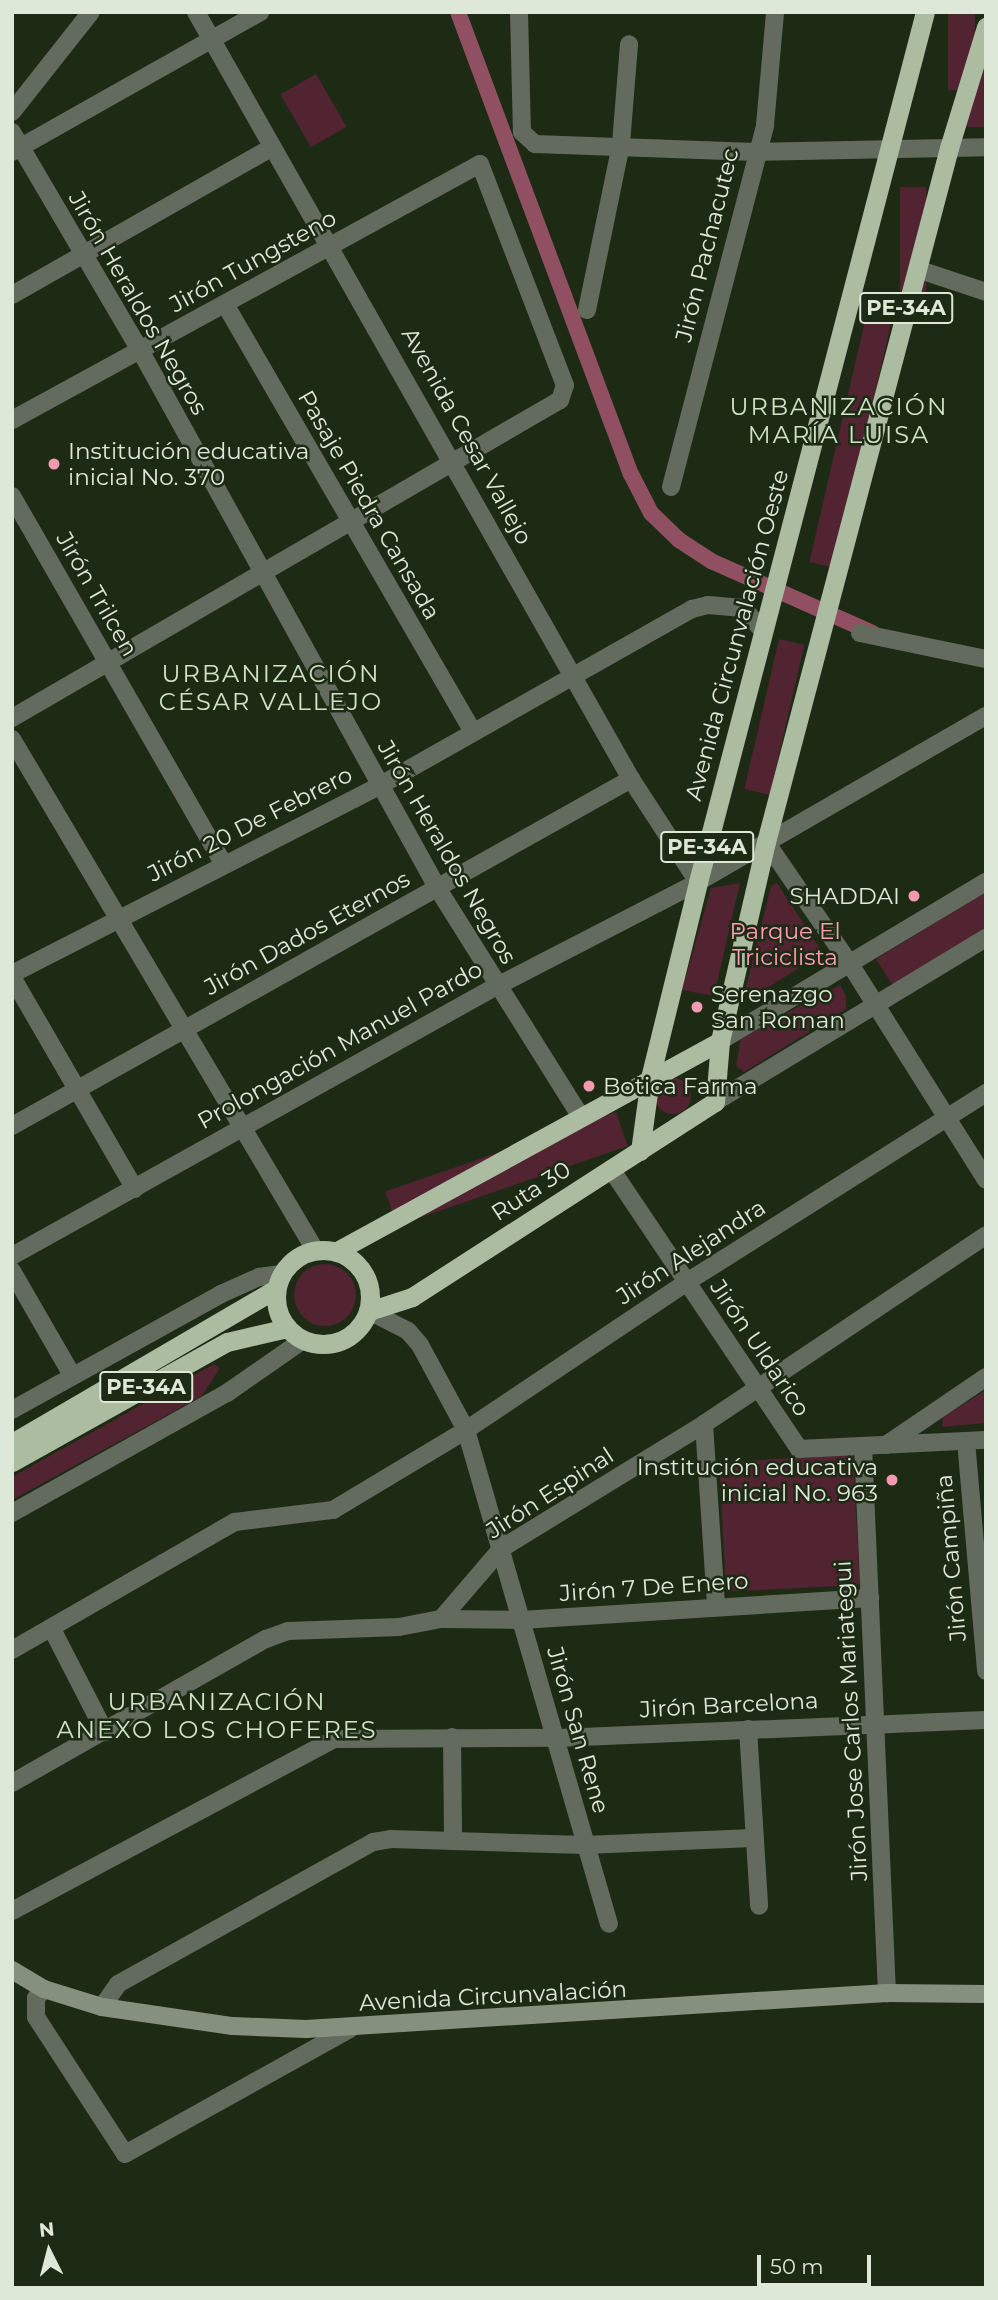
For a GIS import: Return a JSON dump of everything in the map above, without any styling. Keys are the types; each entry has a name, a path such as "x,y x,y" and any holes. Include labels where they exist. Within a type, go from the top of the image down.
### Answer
{"highway":[{"name":"Avenida Circunvalación Oeste","path":"640,1151 650,1078 698,882 925,12"},
{"name":"PE-34A","path":"715,1102 720,1041 766,842 949,148 986,27"},
{"name":"Ruta 30","path":"337,1251 580,1115 720,1041"},
{"name":"Ruta 30","path":"369,1311 412,1297 715,1102"},
{"name":"PE-34A","path":"12,1443 279,1282 295,1259 315,1250"},
{"path":"279,1282 277,1309 287,1328 303,1340 337,1342 357,1331 369,1311 371,1293 364,1272 337,1251 315,1250"},
{"name":"PE-34A","path":"12,1462 227,1342 287,1328"}],"main road":[{"name":"Avenida Circunvalación","path":"12,1970 44,1989 102,2007 233,2026 350,2029 887,1993 986,1994"}],"street":[{"path":"12,112 91,12"},
{"name":"Avenida Cesar Vallejo","path":"196,12 214,39 272,148 455,462 631,779 698,882"},
{"path":"15,144 260,12"},
{"path":"519,12 517,56 522,132 535,144 621,144 755,152 986,147"},
{"name":"Jirón Pachacutec","path":"671,487 755,152 765,125 775,12"},
{"path":"587,310 621,144 629,44"},
{"name":"Jirón Heraldos Negros","path":"15,144 140,350 438,889 495,986 580,1115"},
{"path":"12,295 272,148"},
{"name":"Jirón Tungsteno","path":"12,420 481,164 565,385 560,400 455,462"},
{"path":"917,269 986,292"},
{"name":"Pasaje Piedra Cansada","path":"225,304 472,730"},
{"path":"12,718 110,665 455,462"},
{"name":"Jirón Trilcen","path":"12,496 223,863"},
{"name":"Jirón 20 De Febrero","path":"12,976 223,863 379,786 472,730 574,678 692,609 708,605 743,607 765,624"},
{"path":"860,633 986,659"},
{"name":"Prolongación Manuel Pardo","path":"12,1256 495,986 698,882 986,716"},
{"path":"12,739 239,1129 315,1250"},
{"name":"Jirón Dados Eternos","path":"12,1126 631,779"},
{"path":"766,842 850,964 986,1180"},
{"path":"720,1041 986,882"},
{"path":"715,1102 986,938"},
{"path":"12,976 135,1189"},
{"name":"Jirón Alejandra","path":"12,1650 235,1522 333,1510 466,1430 687,1282 986,1093"},
{"name":"Jirón Uldarico","path":"611,1169 799,1449 863,1446"},
{"name":"Jirón Espinal","path":"441,1619 502,1548 704,1424 986,1235"},
{"path":"12,1271 72,1375"},
{"path":"12,1410 221,1294 259,1277 279,1282"},
{"name":"Jirón San Rene","path":"369,1311 408,1331 420,1345 466,1430 558,1738 608,1924"},
{"path":"12,1513 227,1392 303,1340"},
{"path":"886,1445 986,1377"},
{"path":"704,1424 716,1607"},
{"path":"863,1446 986,1440"},
{"name":"Jirón Campiña","path":"966,1441 986,1671"},
{"name":"Jirón Jose Carlos Mariategui","path":"863,1446 887,1993"},
{"name":"Jirón 7 De Enero","path":"441,1619 521,1620 870,1598"},
{"path":"12,1783 250,1648 288,1632 399,1627 441,1619"},
{"path":"52,1629 105,1732"},
{"name":"Jirón Barcelona","path":"12,1911 323,1742 452,1737 558,1738 875,1722 986,1720"},
{"path":"748,1728 759,1906"},
{"path":"452,1737 453,1841"},
{"path":"102,2007 118,1984 373,1842 453,1841 585,1845 753,1838"},
{"path":"44,1989 36,1998 36,2017 125,2154 350,2029"}],"green space":[{"path":"948,12 975,12 975,90 948,90"},
{"path":"986,51 986,127 967,127 964,121"},
{"path":"316,74 346,127 311,147 280,94"},
{"path":"900,187 926,187 926,292 900,292"},
{"path":"871,295 896,301 835,568 809,562"},
{"path":"779,639 804,645 770,795 744,789"},
{"path":"740,883 714,996 682,990 711,888"},
{"name":"Parque El Triciclista","path":"777,883 823,953 754,996 745,992 771,886"},
{"path":"986,892 986,929 893,986 876,959"},
{"path":"840,985 846,996 846,1009 744,1072 736,1066 741,1037"},
{"path":"673,1078 686,1083 691,1096 686,1109 673,1114 660,1109 655,1096 660,1083"},
{"path":"616,1112 628,1146 397,1225 385,1191"},
{"path":"325,1264 347,1273 356,1295 347,1317 325,1326 303,1317 294,1295 303,1273"},
{"path":"214,1364 220,1368 202,1396 12,1500 12,1477"},
{"path":"986,1390 986,1423 942,1427 943,1417"},
{"path":"853,1455 860,1585 726,1592 719,1462"}],"waterway":[{"path":"458,12 631,474 651,513 679,540 711,561 873,633"}],"place":[{"name":"Institución educativa inicial No. 370","path":"54,464"},
{"name":"SHADDAI","path":"914,896"},
{"name":"Serenazgo San Roman","path":"697,1007"},
{"name":"Botica Farma","path":"589,1086"},
{"name":"Institución educativa inicial No. 963","path":"892,1480"}],"district":[{"name":"URBANIZACIÓN MARÍA LUISA","path":"839,421"},
{"name":"URBANIZACIÓN CÉSAR VALLEJO","path":"271,688"},
{"name":"URBANIZACIÓN ANEXO LOS CHOFERES","path":"217,1716"}]}
